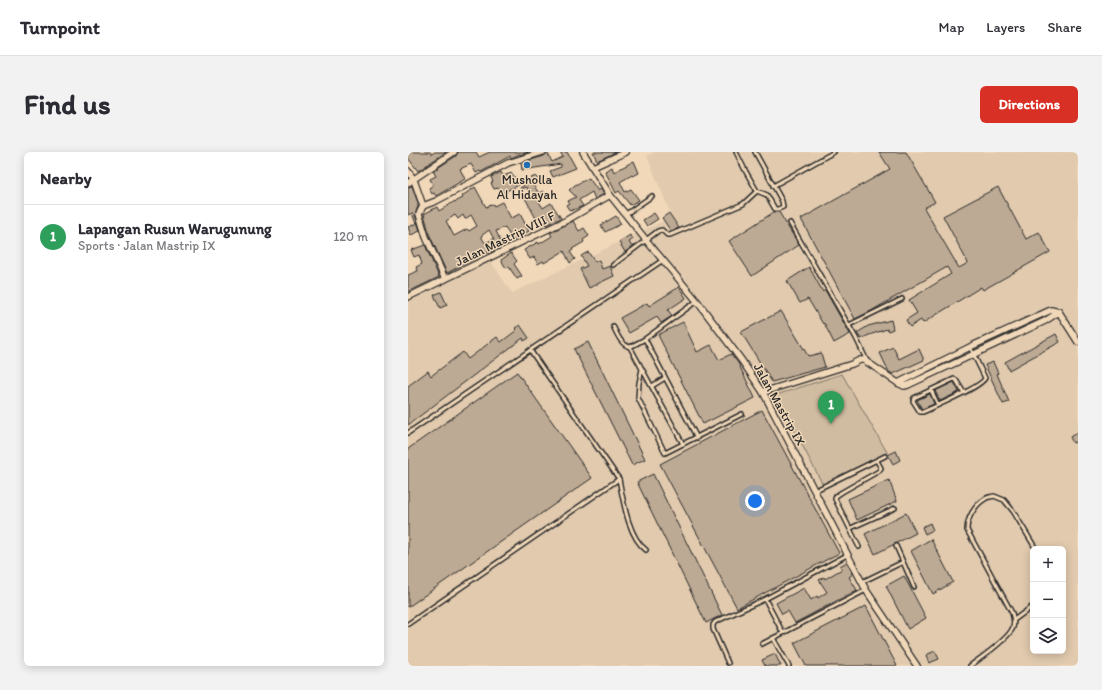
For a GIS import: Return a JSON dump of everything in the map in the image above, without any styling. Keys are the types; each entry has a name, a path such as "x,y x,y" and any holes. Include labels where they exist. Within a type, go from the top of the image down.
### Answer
{"street":[{"path":"408,183 454,152"},
{"path":"445,279 426,237 421,222 419,214 423,206 436,201 508,163 543,152"},
{"name":"Jalan Mastrip IX","path":"582,152 625,215 697,301 742,361 763,392 861,582 917,666"},
{"path":"593,166 626,152"},
{"path":"408,171 414,180 423,206"},
{"name":"Jalan Mastrip VIII F","path":"408,297 567,220 610,195"},
{"path":"898,383 1051,310 1059,312 1078,342"},
{"path":"763,392 852,364 860,360 868,362 898,383 904,386 908,385 1044,321 1059,312"}],"lane":[{"path":"736,152 757,191 767,195 775,209 778,210 783,207 783,204 755,152"},
{"path":"773,186 834,152"},
{"path":"613,265 658,231 662,230 667,235 670,235 743,204 757,191"},
{"path":"625,215 652,196"},
{"path":"790,223 849,325 868,362"},
{"path":"408,433 663,260"},
{"path":"849,325 902,299"},
{"path":"630,348 645,339 697,301"},
{"path":"612,326 623,344 630,348 683,444"},
{"path":"645,339 697,438"},
{"path":"964,393 954,379 914,398 913,401 922,412 964,393 985,380 970,348"},
{"path":"530,350 619,479 626,512 632,531 640,546 646,550"},
{"path":"642,369 638,398 665,453 668,453 742,414"},
{"path":"652,386 665,378"},
{"path":"931,390 938,405"},
{"path":"814,491 885,456"},
{"path":"859,547 851,528 835,499 836,496 842,492 879,471 881,468 877,461"},
{"path":"408,624 619,479"},
{"path":"970,666 1006,638 1012,630 1014,620 1012,613 967,530 967,522 972,512 985,499 994,496 1004,500 1013,511 1034,546"},
{"path":"851,528 895,508"},
{"path":"896,546 914,587"},
{"path":"728,663 713,629 715,622 766,599 847,555"},
{"path":"861,582 903,562"},
{"path":"762,644 866,590"},
{"path":"766,599 783,633"},
{"path":"1014,620 1030,608"},
{"path":"773,638 789,666"}],"shaded area":[{"path":"655,152 1078,152 1078,666 408,666 408,300 489,259 512,293 672,217 647,156"},
{"path":"842,374 888,454 823,485 776,395"}],"building":[{"path":"408,152 430,152 432,154 435,152 446,152 418,171 408,158"},
{"path":"458,152 476,152 479,157 490,152 529,152 511,158 510,156 481,172 476,173 471,164 460,169 465,179 436,196 434,193 432,194 429,188 433,185 430,179 436,176 433,171 456,156"},
{"path":"547,152 552,162 563,157 560,152 567,152 576,168 553,177 550,171 561,167 561,164 522,170 521,163 544,156"},
{"path":"593,152 616,152 597,161"},
{"path":"879,152 906,152 935,202 924,208 959,268 968,263 943,216 998,187 1026,239 1039,232 1050,252 983,290 981,287 923,323 921,320 910,327 906,320 917,313 909,300 951,274 947,267 855,319 801,219 890,169"},
{"path":"634,161 639,173 620,182 625,192 631,189 639,200 630,205 619,191 616,193 605,171 612,167 614,172"},
{"path":"501,172 503,176 512,173 519,185 502,193 499,188 494,189 491,183 493,182 491,177"},
{"path":"536,176 539,183 533,185 539,193 543,191 546,195 538,200 543,208 551,203 561,218 546,225 545,223 540,226 524,196 529,192 526,187 520,188 532,180 531,178"},
{"path":"589,178 598,191 601,189 604,194 595,199 592,192 579,200 583,206 570,211 566,205 569,203 568,201 576,197 569,190 575,185"},
{"path":"412,186 418,203 415,215 420,231 411,235 408,227 416,224 412,213 408,215 408,187"},
{"path":"475,187 486,207 493,204 494,206 502,202 511,218 520,214 529,231 511,242 447,273 430,236 424,214 437,207 439,211 463,198 462,196","holes":["455,215 458,219 463,215 465,219 471,215 477,226 469,231 467,229 454,236 446,221","505,227 510,236 501,242 496,231","489,230 494,239 485,243 481,236"]},
{"path":"774,212 779,212 799,245 752,276 729,241"},
{"path":"654,213 658,219 647,226 643,220"},
{"path":"669,213 679,228 671,231 662,218"},
{"path":"616,216 621,224 605,232 601,225"},
{"path":"573,221 579,231 584,228 589,236 583,240 584,242 572,249 573,250 570,252 575,259 570,263 564,251 544,263 543,261 538,264 534,257 530,259 524,250 538,242 539,244 552,236 550,233"},
{"path":"630,235 633,239 629,242 632,247 625,252 619,242"},
{"path":"425,245 439,277 408,292 408,275 418,271 416,267 422,264 419,255 414,257 411,250"},
{"path":"588,252 595,262 599,260 602,269 610,266 614,276 589,288 580,269 587,266 581,256"},
{"path":"511,253 517,261 514,264 522,276 517,279 509,267 506,268 501,260"},
{"path":"809,267 823,292 825,290 850,334 834,343 824,323 823,324 808,299 800,303 787,281"},
{"path":"679,287 686,298 668,310 672,316 661,323 657,317 629,333 620,318 647,303 649,306"},
{"path":"441,292 447,305 440,308 434,295"},
{"path":"781,311 808,356 821,353 825,367 772,382 741,332"},
{"path":"891,320 893,329 888,331 887,329 861,339 857,333 868,326"},
{"path":"683,322 697,352 711,345 719,360 731,354 738,363 755,398 703,424 658,335"},
{"path":"520,325 529,338 524,341 523,338 408,425 408,386 428,371 431,376 463,352 468,359 497,337 501,342 517,330 515,328"},
{"path":"1056,334 1060,342 1009,370 1005,362"},
{"path":"588,342 645,459 632,465 574,349"},
{"path":"893,347 899,359 919,349 924,360 893,374 889,372 880,353"},
{"path":"993,362 1009,402 1003,404 985,365"},
{"path":"517,372 592,478 408,607 408,449"},
{"path":"954,382 959,392 940,401 935,391"},
{"path":"930,394 934,404 922,409 917,400"},
{"path":"762,410 839,553 737,608 660,464"},
{"path":"1078,432 1078,441 1073,443 1070,437"},
{"path":"896,451 900,460 893,464 888,455"},
{"path":"653,474 722,615 706,623 637,482"},
{"path":"889,480 897,501 857,520 848,499"},
{"path":"906,513 916,533 875,554 865,534"},
{"path":"930,523 933,530 925,534 922,527"},
{"path":"931,539 953,582 933,594 911,551"},
{"path":"847,562 853,574 849,577 857,590 795,623 788,611 782,614 776,603 804,588 811,600 817,596 818,598 827,592 819,580 824,577 825,579 842,569 840,566"},
{"path":"904,576 926,618 908,629 886,586"},
{"path":"866,606 897,666 806,666 794,643"},
{"path":"935,651 939,659 929,663 926,655"},
{"path":"775,654 781,666 765,666 762,660"}],"place":[{"name":"Musholla Al Hidayah","path":"527,165"},
{"name":"Lapangan Rusun Warugunung","path":"831,424"}]}
